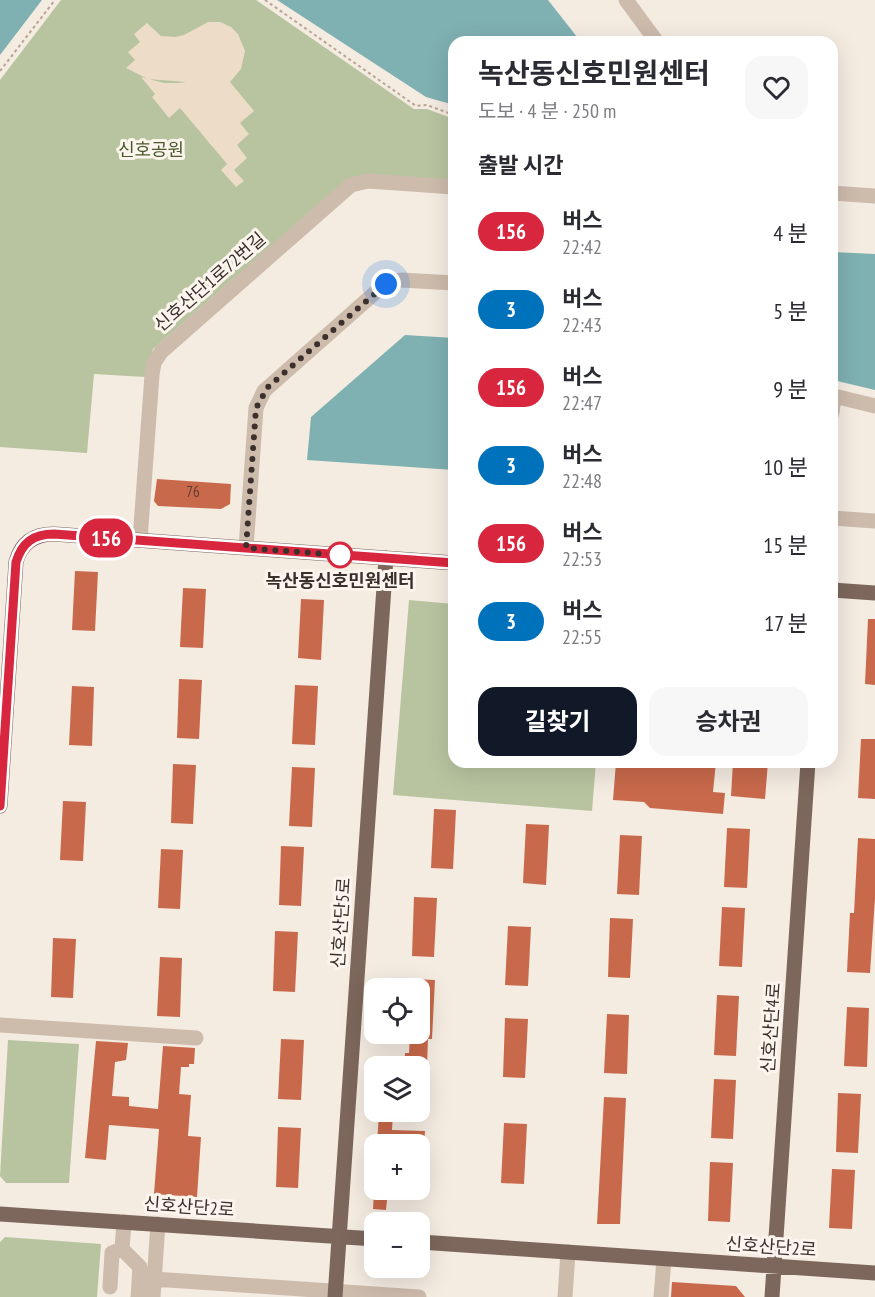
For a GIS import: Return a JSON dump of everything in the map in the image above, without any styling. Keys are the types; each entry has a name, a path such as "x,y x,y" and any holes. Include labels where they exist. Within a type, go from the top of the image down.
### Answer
{"main road":[{"path":"0,806 2,738 16,562 22,547 29,540 48,534 448,563"},
{"name":"신호산단5로","path":"335,1294 386,558"},
{"path":"838,590 875,593"},
{"name":"신호산단4로","path":"772,1297 808,768"},
{"name":"신호산단2로","path":"0,1214 364,1238"},
{"name":"신호산단2로","path":"430,1243 875,1273"}],"street":[{"path":"626,0 653,36"},
{"name":"신호산단1로72번길","path":"140,540 152,375 154,363 161,352 351,185 368,181 448,187"},
{"path":"838,193 875,196"},
{"path":"246,548 256,408 264,391 386,284 401,280 448,283"},
{"path":"838,397 875,406"},
{"path":"838,518 875,521"},
{"path":"0,1024 196,1038"},
{"path":"124,1222 122,1249 140,1267 138,1297"},
{"path":"153,1297 158,1224"},
{"path":"110,1287 112,1253 122,1249"},
{"path":"565,1297 568,1252"},
{"path":"661,1297 664,1259"},
{"path":"154,1279 335,1294 419,1297"}],"path":[{"path":"0,71 55,0"},
{"path":"265,0 416,106 427,105 448,113"}],"green space":[{"name":"신호공원","path":"61,0 256,0 414,109 427,109 448,117 448,182 343,183 153,349 145,377 94,374 87,453 0,447 0,80"},
{"path":"409,600 448,603 448,768 596,768 592,811 393,795"},
{"path":"8,1040 79,1044 69,1183 6,1183 0,1176"},
{"path":"5,1237 101,1244 97,1297 0,1297 0,1242"}],"shaded area":[{"path":"208,22 220,22 231,27 238,34 245,51 241,69 230,82 254,111 240,123 249,134 237,145 247,158 234,170 244,181 236,187 221,170 227,164 180,108 169,118 152,97 155,94 141,77 147,79 126,68 135,60 128,52 140,42 134,34 147,23 161,36 184,35","holes":["149,79 186,82 164,83"]}],"water":[{"path":"0,0 42,0 0,55"},
{"path":"277,0 548,0 576,36 448,36 448,103 426,97"},
{"path":"838,252 875,254 875,390 838,381"},
{"path":"405,335 448,338 448,470 307,460 311,417"}],"building":[{"path":"157,479 231,484 230,504 221,509 158,506 154,501"},
{"path":"75,571 98,572 95,631 72,630"},
{"path":"183,588 206,589 203,648 180,647"},
{"path":"301,599 324,600 321,660 298,658"},
{"path":"868,619 875,619 875,685 865,684"},
{"path":"179,679 202,680 199,739 177,738"},
{"path":"295,685 318,686 315,745 292,744"},
{"path":"72,686 94,687 92,746 69,745"},
{"path":"861,739 875,739 875,799 858,798"},
{"path":"173,764 196,765 193,824 171,823"},
{"path":"292,767 315,768 312,827 289,826"},
{"path":"616,768 715,768 713,792 725,793 723,814 650,808 644,802 613,800"},
{"path":"733,768 768,768 765,799 731,796"},
{"path":"63,801 86,802 83,861 60,860"},
{"path":"434,809 456,810 453,869 431,868"},
{"path":"526,824 549,825 546,885 523,883"},
{"path":"727,828 750,829 747,888 724,887"},
{"path":"620,835 642,836 639,895 617,894"},
{"path":"858,838 875,839 875,898 870,973 847,972 850,913 854,913"},
{"path":"281,846 304,847 301,906 279,905"},
{"path":"161,849 183,850 180,909 158,908"},
{"path":"414,897 437,898 434,957 412,956"},
{"path":"722,907 745,908 742,967 719,966"},
{"path":"610,918 633,919 630,978 608,977"},
{"path":"508,926 531,927 528,986 505,985"},
{"path":"275,931 298,932 295,992 273,991"},
{"path":"53,938 76,939 73,998 51,997"},
{"path":"160,957 182,958 180,1017 157,1016"},
{"path":"430,980 435,980 432,1039 430,1039"},
{"path":"717,995 739,996 736,1056 714,1055"},
{"path":"847,1007 869,1008 867,1067 844,1066"},
{"path":"607,1014 629,1015 627,1074 604,1073"},
{"path":"505,1018 528,1019 525,1078 503,1077"},
{"path":"281,1039 304,1040 301,1100 278,1099"},
{"path":"96,1041 128,1043 126,1060 115,1062 112,1096 129,1097 129,1106 158,1109 163,1046 195,1048 194,1064 181,1067 179,1094 191,1095 188,1136 201,1137 197,1197 154,1194 159,1129 109,1125 106,1160 85,1158"},
{"path":"409,1044 428,1044 427,1056 405,1056 405,1053 409,1053"},
{"path":"714,1079 736,1080 733,1139 711,1138"},
{"path":"838,1093 861,1094 858,1153 836,1152"},
{"path":"604,1097 626,1098 620,1224 597,1224"},
{"path":"378,1122 392,1122 392,1130 425,1131 425,1134 378,1134"},
{"path":"504,1123 527,1124 524,1184 501,1183"},
{"path":"278,1127 301,1128 298,1188 276,1187"},
{"path":"710,1162 733,1163 730,1222 708,1221"},
{"path":"832,1169 855,1170 852,1229 829,1228"},
{"path":"373,1200 387,1200 386,1210 373,1209"},
{"path":"672,1282 736,1286 745,1297 671,1297"}],"bus line":[{"name":"156","path":"0,806 16,562 21,549 29,540 41,535 54,534 448,563"}],"place":[{"name":"녹산동신호민원센터","path":"340,555"}],"route":[{"path":"340,555 246,548 256,408 260,396 268,387 386,284"}]}
